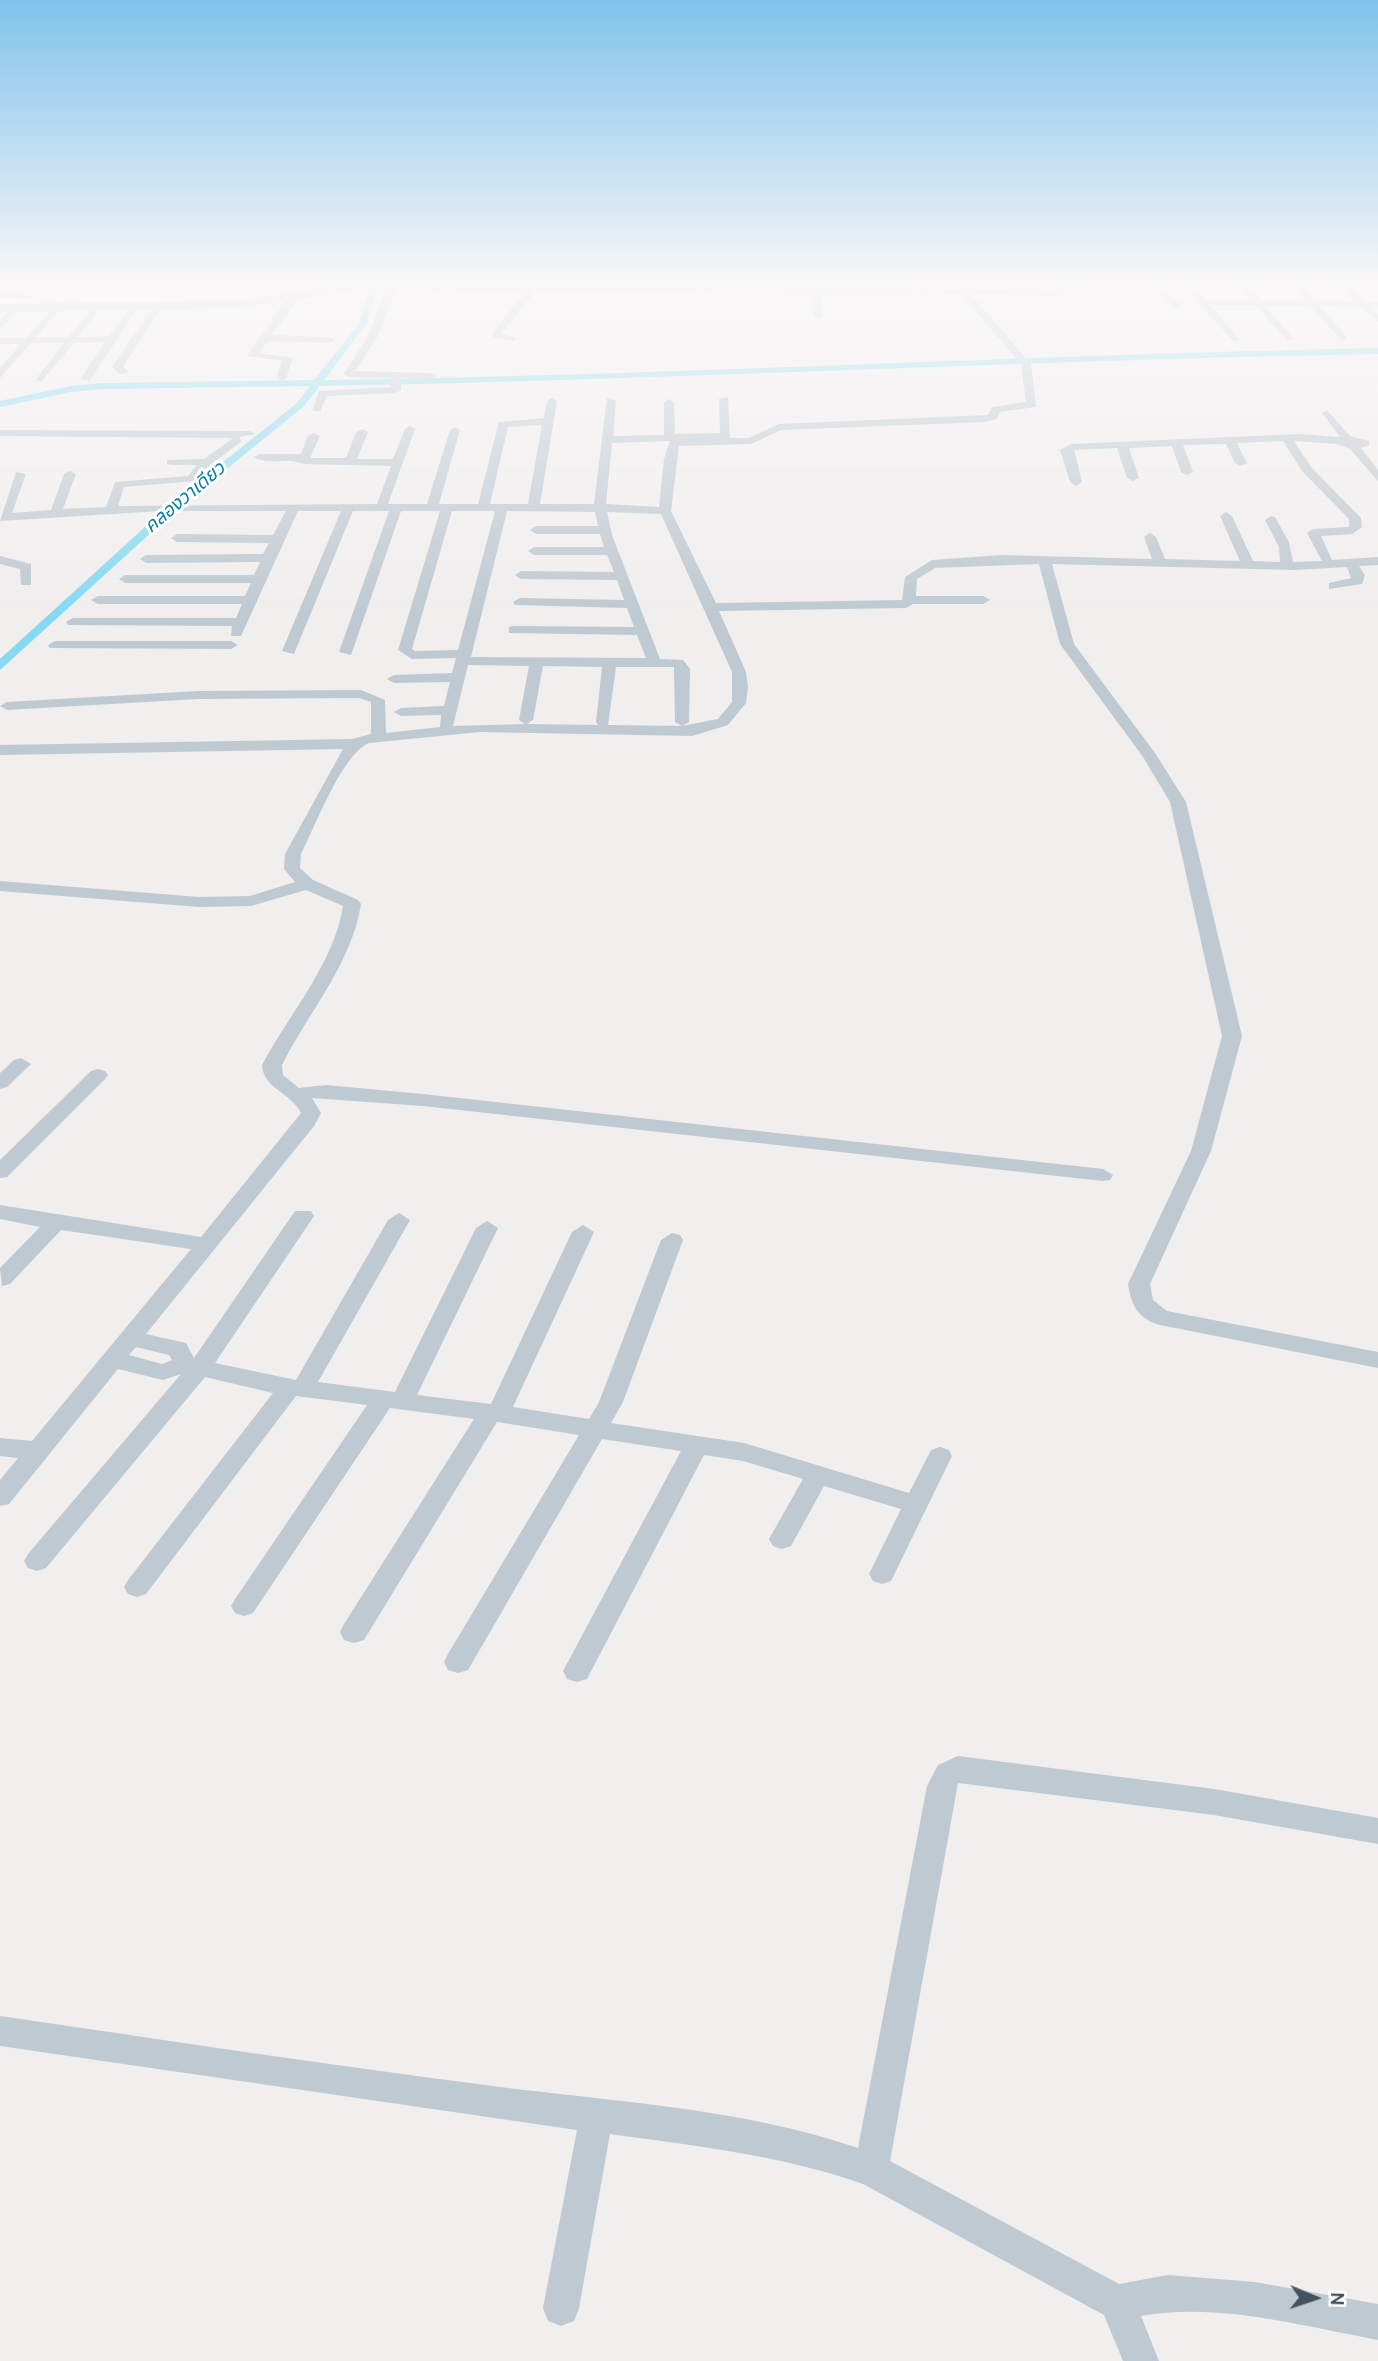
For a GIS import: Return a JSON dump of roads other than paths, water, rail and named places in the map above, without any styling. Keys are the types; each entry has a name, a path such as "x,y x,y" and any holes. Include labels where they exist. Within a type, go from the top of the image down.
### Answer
{"street":[{"path":"316,409 322,396"},
{"path":"0,750 354,744 379,737 480,728 692,731 714,727 723,722 739,703 741,687 739,672 665,509 670,459 678,442 751,441 766,431 779,427 984,419 993,417 994,410 1032,405 1031,396"},
{"path":"607,440 726,436 724,399"},
{"path":"611,400 600,508 621,576 654,661"},
{"path":"669,402 670,438"},
{"path":"533,508 549,421 547,405"},
{"path":"1327,413 1378,478"},
{"path":"483,508 503,424 549,421"},
{"path":"381,508 410,429"},
{"path":"432,508 455,430"},
{"path":"351,463 362,432"},
{"path":"0,433 136,436 249,434"},
{"path":"314,436 303,461 398,463"},
{"path":"1287,438 1306,469 1355,518 1356,527 1352,530 1313,533 1293,529"},
{"path":"1076,482 1067,449 1287,438 1378,443"},
{"path":"1230,441 1241,463"},
{"path":"111,509 119,484 187,480 233,442 182,446"},
{"path":"1175,443 1187,472"},
{"path":"1122,445 1133,478"},
{"path":"260,457 305,457"},
{"path":"171,462 207,461"},
{"path":"20,474 2,517 161,507 665,509"},
{"path":"56,512 71,474"},
{"path":"55,645 230,649 268,558 294,508"},
{"path":"289,651 348,508"},
{"path":"346,652 396,508"},
{"path":"447,508 405,650 412,655 537,661 654,661 682,665 682,722"},
{"path":"401,712 448,718 502,508"},
{"path":"1226,516 1248,565"},
{"path":"1271,520 1283,539 1288,558 1286,565"},
{"path":"536,530 605,530"},
{"path":"1313,533 1327,558"},
{"path":"1150,537 1160,563"},
{"path":"177,538 277,539"},
{"path":"534,551 613,551"},
{"path":"146,559 268,558"},
{"path":"711,607 906,604 909,600 911,577 932,564 1001,559 1248,565 1352,565 1378,561"},
{"path":"1038,559 1047,578 1067,644 1150,756 1178,802 1232,1036 1201,1151 1139,1284 1142,1303 1160,1317 1378,1360"},
{"path":"0,560 26,567 26,582"},
{"path":"1334,586 1357,581 1359,575 1352,565"},
{"path":"521,575 621,576"},
{"path":"125,579 259,579"},
{"path":"98,600 250,600"},
{"path":"909,600 984,600"},
{"path":"520,602 632,604"},
{"path":"73,622 241,622"},
{"path":"514,630 642,631"},
{"path":"68,663 79,645"},
{"path":"526,720 537,661"},
{"path":"603,722 610,661"},
{"path":"394,679 457,677"},
{"path":"60,702 66,683"},
{"path":"7,706 198,695 361,694 378,700 379,737"},
{"path":"0,1497 115,1360 312,1113 306,1103 273,1077 272,1065 332,961 353,915 352,904 307,884 292,869 293,854 340,763 354,744"},
{"path":"0,886 199,902 251,901 307,884"},
{"path":"0,1083 21,1063"},
{"path":"0,1172 98,1075"},
{"path":"293,1094 326,1091 423,1100 1103,1175"},
{"path":"0,1212 110,1233 160,1234 208,1245"},
{"path":"37,1562 192,1366 303,1216"},
{"path":"137,1587 297,1387 399,1220"},
{"path":"2,1279 54,1224"},
{"path":"244,1606 393,1400 487,1228"},
{"path":"354,1632 494,1413 583,1232"},
{"path":"458,1662 611,1402 672,1240"},
{"path":"132,1338 178,1349 192,1366"},
{"path":"115,1360 163,1372 192,1366 297,1387 494,1413 744,1452 917,1506"},
{"path":"578,1671 698,1445"},
{"path":"0,1447 40,1451"},
{"path":"882,1574 940,1456"},
{"path":"782,1539 818,1475"},
{"path":"870,2170 942,1786 947,1774 958,1768 1114,1788 1214,1802 1378,1831"},
{"path":"0,2031 414,2092 749,2136 825,2154 870,2170 1117,2302 1168,2293 1255,2300 1378,2322"},
{"path":"561,2308 597,2115"},
{"path":"1117,2302 1141,2361"}],"waterway":[{"path":"0,404 37,396"},
{"name":"คลองวาเดียว","path":"0,666 172,508 300,405 307,396"}]}
